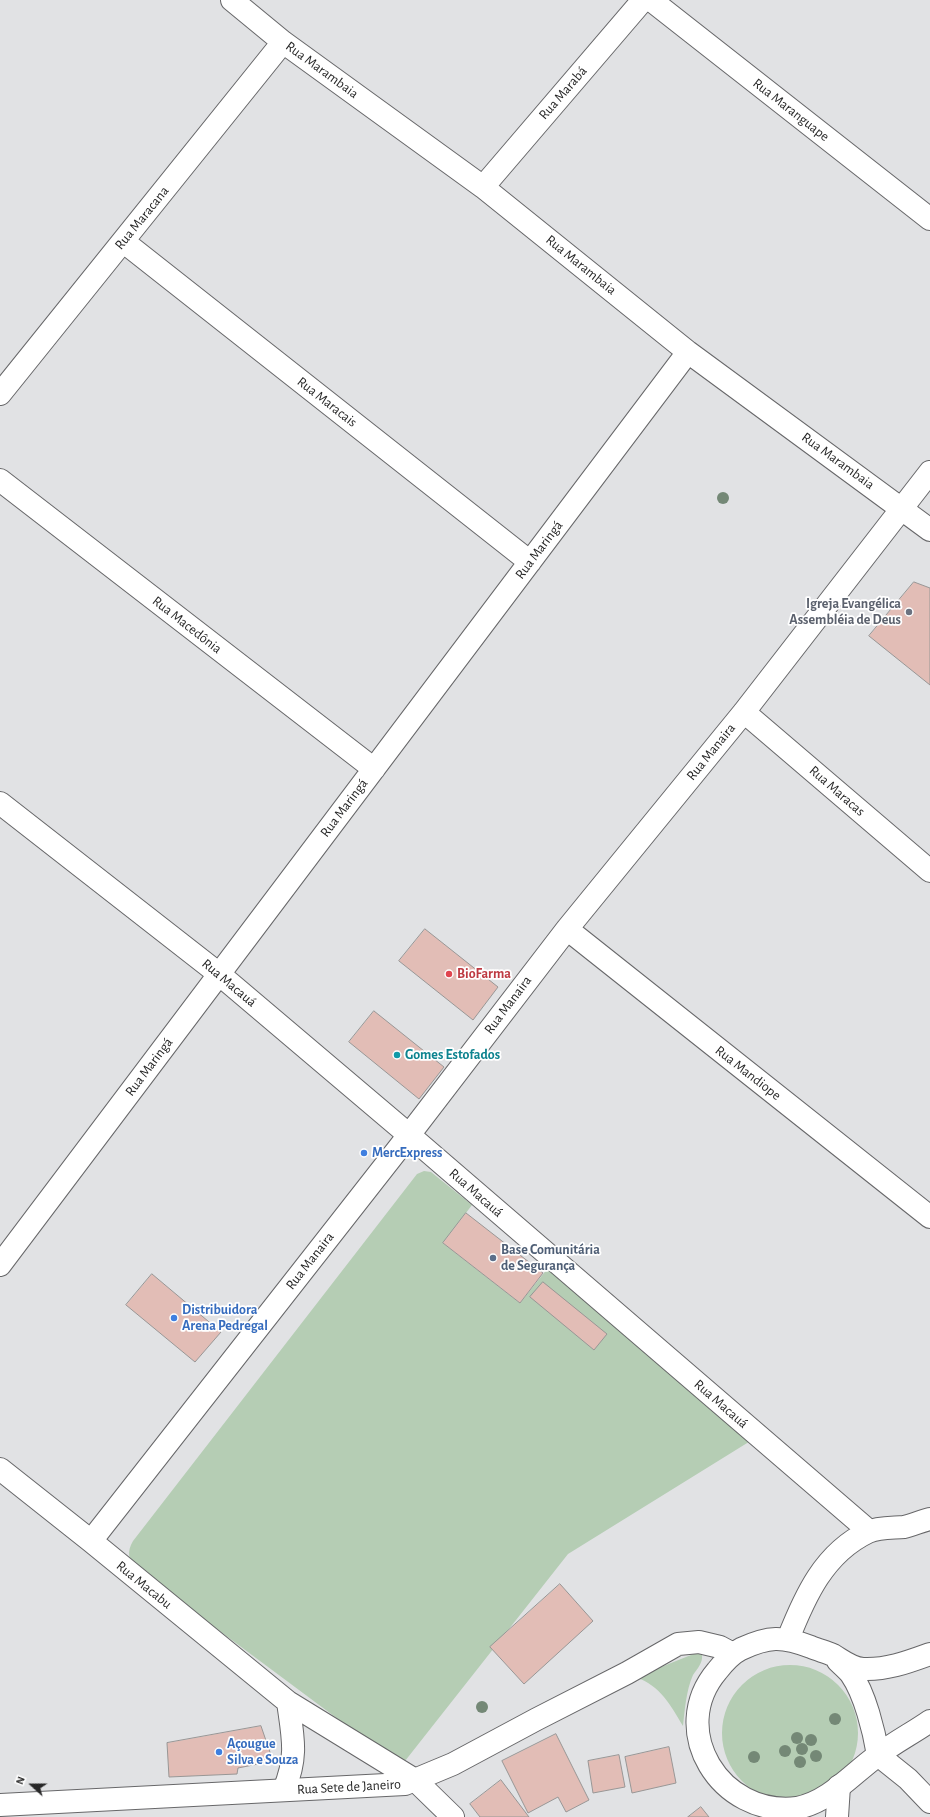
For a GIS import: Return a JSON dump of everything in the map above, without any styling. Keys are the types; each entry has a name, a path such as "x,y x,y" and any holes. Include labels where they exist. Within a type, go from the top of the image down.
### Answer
{"street":[{"name":"Rua Marambaia","path":"232,0 283,42 483,186 688,352 930,530"},
{"name":"Rua Marabá","path":"483,186 643,0"},
{"name":"Rua Maranguape","path":"651,0 930,219"},
{"name":"Rua Maracana","path":"0,394 124,242 283,42"},
{"name":"Rua Maracais","path":"124,242 530,562"},
{"name":"Rua Maringá","path":"0,1265 688,352"},
{"name":"Rua Manaira","path":"91,1541 409,1135 567,929 744,712 930,472"},
{"name":"Rua Macedônia","path":"0,480 374,769"},
{"name":"Rua Maracas","path":"744,712 930,871"},
{"name":"Rua Macauá","path":"4,814 219,974 409,1135 869,1531"},
{"name":"Rua Mandiope","path":"567,929 930,1217"},
{"name":"Rua Macabu","path":"0,1469 91,1541 288,1702 415,1780 453,1817"},
{"path":"788,1639 799,1612 822,1570 838,1551 869,1531 906,1526 930,1519"},
{"path":"930,1654 892,1668 862,1669 850,1666 832,1655 788,1639 761,1642 733,1654 726,1659 708,1681 698,1707 697,1735 705,1762 721,1784 743,1801 770,1809 797,1808 824,1798 878,1755 930,1721"},
{"name":"Rua Sete de Janeiro","path":"0,1805 79,1809 284,1790 396,1785 415,1780 453,1764 627,1673 678,1644 699,1642 720,1647 733,1654"},
{"path":"832,1655 851,1675 864,1700 874,1730 878,1755 908,1778 930,1802"},
{"path":"284,1790 291,1773 294,1745 288,1702"},
{"path":"837,1817 839,1786"}],"green space":[{"path":"424,1171 431,1172 472,1205 443,1243 520,1303 548,1268 752,1440 568,1554 405,1761 389,1757 135,1568 131,1561 129,1552 133,1541 417,1174"},
{"path":"696,1653 702,1655 702,1661 693,1675 689,1687 683,1726 664,1697 645,1681 636,1677"},
{"path":"783,1665 797,1665 822,1673 833,1680 843,1690 853,1707 857,1720 857,1746 853,1759 843,1776 833,1786 810,1798 797,1801 783,1801 758,1793 747,1786 737,1776 725,1753 722,1740 722,1726 730,1701 737,1690 747,1680 770,1668"}],"building":[{"name":"Igreja Evangélica Assembléia de Deus","path":"914,582 930,588 930,685 869,636"},
{"name":"BioFarma","path":"425,929 498,987 473,1020 399,961"},
{"name":"Gomes Estofados","path":"374,1011 444,1067 419,1099 349,1042"},
{"name":"Base Comunitária de Segurança","path":"466,1213 543,1273 520,1303 443,1243"},
{"name":"Distribuidora Arena Pedregal","path":"152,1274 221,1332 195,1362 126,1305"},
{"path":"543,1282 607,1334 594,1350 530,1297"},
{"path":"560,1584 593,1621 524,1684 490,1647"},
{"name":"Açougue Silva e Souza","path":"261,1726 273,1761 238,1768 237,1774 169,1777 167,1743"},
{"path":"556,1734 589,1800 566,1812 558,1797 528,1813 502,1761"},
{"path":"669,1747 676,1783 632,1793 625,1757"},
{"path":"619,1755 625,1787 593,1793 588,1761"},
{"path":"501,1780 529,1817 480,1817 470,1804"},
{"path":"701,1807 709,1817 688,1817"}],"place":[{"name":"Igreja Evangélica Assembléia de Deus","path":"909,612"},
{"name":"BioFarma","path":"449,974"},
{"name":"Gomes Estofados","path":"397,1055"},
{"name":"MercExpress","path":"364,1153"},
{"name":"Base Comunitária de Segurança","path":"493,1258"},
{"name":"Distribuidora Arena Pedregal","path":"174,1318"},
{"name":"Açougue Silva e Souza","path":"219,1752"}]}
